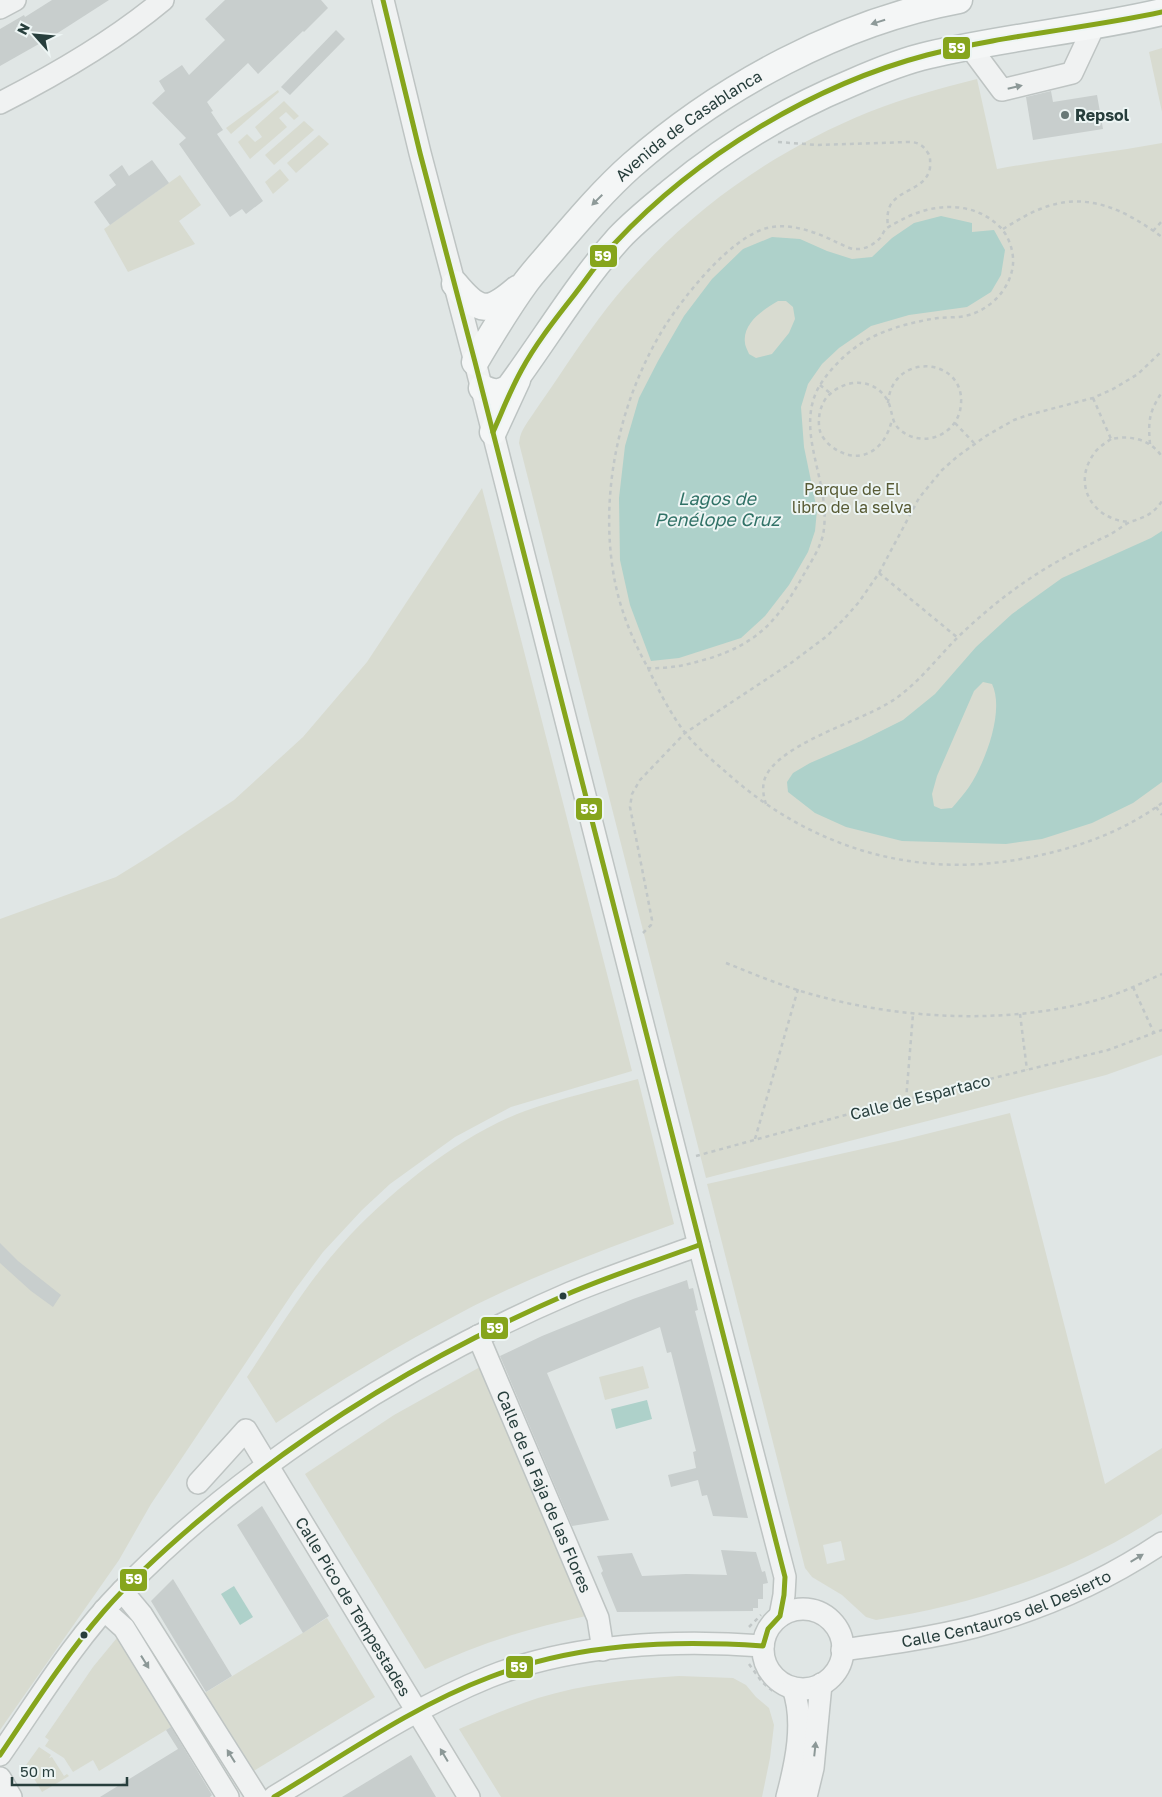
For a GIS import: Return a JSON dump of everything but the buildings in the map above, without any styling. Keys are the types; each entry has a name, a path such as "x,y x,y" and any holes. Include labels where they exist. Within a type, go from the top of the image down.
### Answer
{"main road":[{"name":"Avenida de Casablanca","path":"481,352 500,319 527,280 589,208 632,166 680,126 791,58 903,7 959,0"},
{"path":"482,388 497,393 509,388 558,315 620,238 656,204 702,167 750,134 782,115 828,92 873,73 918,58 1002,40 1094,26 1162,12"},
{"path":"455,284 472,302 492,307 501,302 527,280"},
{"path":"481,352 485,352 487,361 499,374 508,376 522,370"},
{"path":"492,432 522,370"}],"street":[{"path":"0,8 15,0"},
{"path":"0,103 81,59 163,0"},
{"path":"383,0 420,153 455,284 481,352 482,388 492,432 785,1577 780,1616"},
{"path":"970,47 1002,90 1072,73 1094,26"},
{"path":"0,1754 50,1680 104,1610 192,1525 268,1466 337,1418 412,1372 478,1336 572,1293 699,1245"},
{"name":"Calle de la Faja de las Flores","path":"478,1336 598,1618 603,1650"},
{"name":"Calle Pico de Tempestades","path":"198,1483 246,1430 469,1797"},
{"name":"Calle Centauros del Desierto","path":"842,1650 926,1637 976,1626 1026,1610 1069,1594 1103,1578 1162,1543"},
{"path":"785,1577 811,1610"},
{"path":"122,1591 142,1615 257,1797"},
{"path":"104,1610 126,1632 228,1797"},
{"path":"786,1692 807,1689 821,1684 834,1674 841,1658 842,1642 836,1627 825,1616 811,1610 795,1610 780,1616 768,1629 763,1646 764,1660 770,1672 780,1682 786,1692 798,1709 799,1727 787,1797"},
{"path":"126,1632 142,1615"},
{"path":"274,1797 417,1711 490,1677 544,1660 650,1644 697,1642 763,1646"},
{"path":"806,1797 813,1768 821,1684"},
{"path":"0,1778 11,1797"}],"path":[{"path":"775,142 818,145 916,142 922,146 929,155 928,175 924,181 898,197 892,203 887,218 888,227"},
{"path":"1003,229 1041,209 1076,201 1103,204 1153,231 1162,238"},
{"path":"647,668 678,667 731,652 761,633 776,617 797,587 816,553 825,530 823,491 816,465 809,415 814,397 820,385 840,360 871,337 886,331 918,321 969,315 987,306 1005,288 1013,267 1011,246 1003,229 978,213 966,209 947,207 927,209 888,227 879,239 867,248 856,250 803,230 769,227 753,234 720,259 705,274 669,320 639,375 618,445 613,476 610,510 611,542 616,584 634,642 647,668 663,698 685,733 727,773 766,805 789,820 819,835 864,852 919,862 971,864 1008,861 1054,853 1104,835 1142,817 1162,803"},
{"path":"1153,231 1162,222"},
{"path":"644,933 651,925 652,920 630,807 632,794 640,780 685,733 757,686 827,636 859,602 879,573 919,498 942,470 974,443 1000,427 1028,415 1093,398 1113,389 1138,374 1162,351"},
{"path":"888,403 889,394 894,383 902,374 912,368 924,366 936,368 947,373 955,381 960,392 962,404 955,422 944,434 920,439 908,436 892,419"},
{"path":"855,382 867,384 877,389 886,398 888,403 892,419 890,432 884,442 875,450 863,455 839,452 820,433 820,410 824,399 843,384 855,382"},
{"path":"820,385 830,393"},
{"path":"1150,444 1148,423 1151,410 1162,392"},
{"path":"1093,398 1110,439"},
{"path":"955,422 974,443"},
{"path":"1130,522 1120,521 1104,515 1090,501 1086,490 1085,472 1088,462 1099,448 1110,439 1130,437 1150,444 1162,457"},
{"path":"766,805 763,784 770,769 784,756 820,736 886,705 902,695 918,682 958,638 1005,597 1046,568 1081,548 1130,522 1149,515 1162,501"},
{"path":"879,573 958,638"},
{"path":"1156,807 1162,815"},
{"path":"726,963 818,996 866,1007 913,1014 1020,1014 1073,1006 1114,995 1162,974"},
{"path":"1133,987 1154,1033"},
{"path":"755,1140 798,990"},
{"path":"906,1100 913,1014"},
{"path":"1020,1014 1027,1070"},
{"name":"Calle de Espartaco","path":"678,1161 906,1100 1108,1050 1162,1030"},
{"path":"744,1660 752,1666 762,1682 786,1692"}],"green space":[{"path":"1162,48 1162,112 1149,52"},
{"name":"Parque de El libro de la selva","path":"977,79 997,169 1162,143 1162,1055 1106,1075 706,1178 519,443 520,437 527,423 575,352 616,297 659,250 713,202 772,161 836,126 896,102"},
{"path":"278,90 279,92 231,134 226,128"},
{"path":"284,101 299,116 294,120 286,112 279,118 287,127 250,159 238,142 247,134 255,142 262,137 255,127"},
{"path":"304,121 314,130 274,165 265,155"},
{"path":"319,135 329,144 296,173 287,163"},
{"path":"280,169 289,180 273,194 265,182"},
{"path":"180,175 201,205 179,221 195,244 128,272 104,229"},
{"path":"482,488 632,1071 511,1107 455,1137 390,1184 362,1210 323,1252 294,1291 151,1504 119,1560 0,1730 0,919 116,877 234,800 303,737 367,662"},
{"path":"638,1079 674,1224 568,1264 489,1298 392,1351 276,1423 247,1377 316,1275 342,1244 381,1205 426,1167 475,1135 500,1122 553,1102"},
{"path":"1010,1113 1105,1484 1162,1448 1162,1514 1095,1552 1025,1582 952,1605 876,1620 866,1617 842,1595 812,1577 805,1568 707,1184 898,1141","holes":["841,1541 845,1560 827,1564 823,1545"]},
{"path":"643,1366 649,1388 605,1400 599,1377"},
{"path":"480,1367 586,1616 504,1638 464,1652 425,1669 305,1474 394,1415"},
{"path":"327,1618 375,1697 247,1775 200,1696"},
{"path":"121,1633 176,1724 99,1771 93,1760 73,1772 64,1758 45,1746 49,1740 45,1737 93,1667"},
{"path":"679,1676 733,1678 746,1685 769,1708 774,1725 762,1797 501,1797 459,1729 518,1705 555,1693 608,1683"},
{"path":"39,1747 51,1755 49,1758 52,1757 64,1776 67,1774 69,1776 42,1792 26,1765"}],"water":[{"name":"Lagos de Penélope Cruz","path":"941,216 972,223 972,232 994,230 1005,250 1001,275 991,292 967,307 909,315 871,326 839,348 822,364 808,384 801,407 804,447 817,510 815,531 808,552 789,585 765,616 741,638 679,658 651,661 630,605 620,560 619,498 625,446 639,398 684,316 712,279 743,249 772,237 800,239 827,251 852,259 872,257 892,238 914,223","holes":["778,301 786,301 793,307 795,319 789,333 772,354 756,358 749,354 745,344 745,336 750,323 772,304"]},
{"path":"1162,531 1162,782 1133,803 1092,823 1042,839 1006,844 902,841 846,827 815,813 788,792 787,782 793,773 810,763 903,720 935,694 976,647 1012,614 1062,578 1151,538","holes":["983,682 992,684 995,695 995,722 981,765 969,787 952,808 941,809 934,806 932,794 937,776 974,691"]},
{"path":"647,1400 652,1419 616,1429 611,1409"},
{"path":"234,1586 253,1617 240,1625 221,1594"}],"transit line":[{"name":"59","path":"274,1797 379,1732 434,1702 490,1677 523,1666 556,1657 625,1646 659,1644 763,1646 768,1629 780,1616 784,1595 785,1577 420,153 383,0"},
{"name":"59","path":"493,432 513,386 532,352 598,263 647,211 719,153 800,105 884,68 927,55 985,42 1162,12"},
{"name":"59","path":"0,1755 63,1663 115,1599 185,1533 239,1487 283,1454 375,1394 471,1340 570,1293 699,1245"}],"place":[{"name":"Repsol","path":"1065,115"}]}
